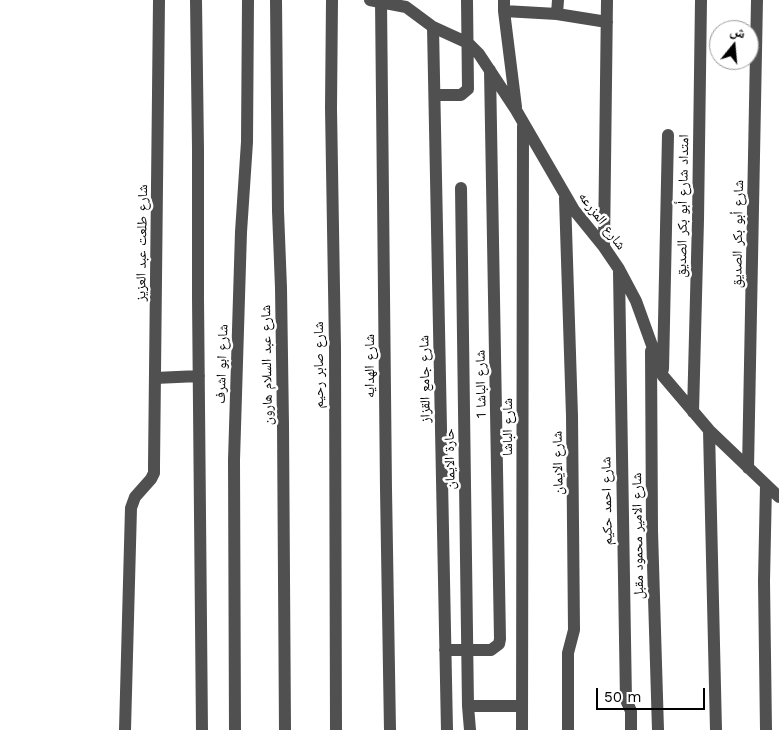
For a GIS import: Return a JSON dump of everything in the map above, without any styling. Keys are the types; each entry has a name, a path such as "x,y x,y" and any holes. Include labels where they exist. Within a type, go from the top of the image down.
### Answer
{"street":[{"name":"شارع طلعت عبد العزيز","path":"126,730 131,508 133,500 154,473 159,0"},
{"path":"196,0 202,730"},
{"name":"شارع ابو اشرف","path":"234,730 234,460 241,232 246,142 248,0"},
{"name":"شارع عبد السلام هارون","path":"276,0 285,730"},
{"name":"شارع صابر رحيم","path":"332,0 331,108 335,348 336,730"},
{"path":"414,0 414,14"},
{"path":"435,95 461,95 468,89 467,0"},
{"path":"557,14 558,0"},
{"path":"604,246 607,0"},
{"name":"امتداد شارع أبو بكر الصديق","path":"693,412 701,0"},
{"name":"شارع أبو بكر الصديق","path":"748,468 757,0"},
{"name":"شارع المزرعه","path":"375,1 406,7 433,27 468,43 479,54 516,110 580,220 604,246 619,269 636,302 663,376 709,430 779,498"},
{"name":"شارع الهدايه","path":"375,1 390,730"},
{"path":"516,110 504,5 607,22"},
{"name":"شارع جامع القزاز","path":"433,27 447,730"},
{"name":"شارع الباشا 1","path":"445,650 491,650 499,644 500,639 490,68"},
{"name":"شارع الباشا","path":"522,730 523,123"},
{"path":"663,376 668,135"},
{"name":"حارة الايمان","path":"461,188 467,650 470,730"},
{"name":"شارع الايمان","path":"565,196 572,416 574,630 568,653 568,730"},
{"name":"شارع احمد حكيم","path":"619,269 626,700 631,711 631,730"},
{"name":"شارع الامير محمود مقبل","path":"650,341 652,531 658,730"},
{"path":"155,378 199,376"},
{"path":"709,430 716,730"},
{"path":"766,485 764,581 766,730"},
{"path":"468,706 522,706"}]}
